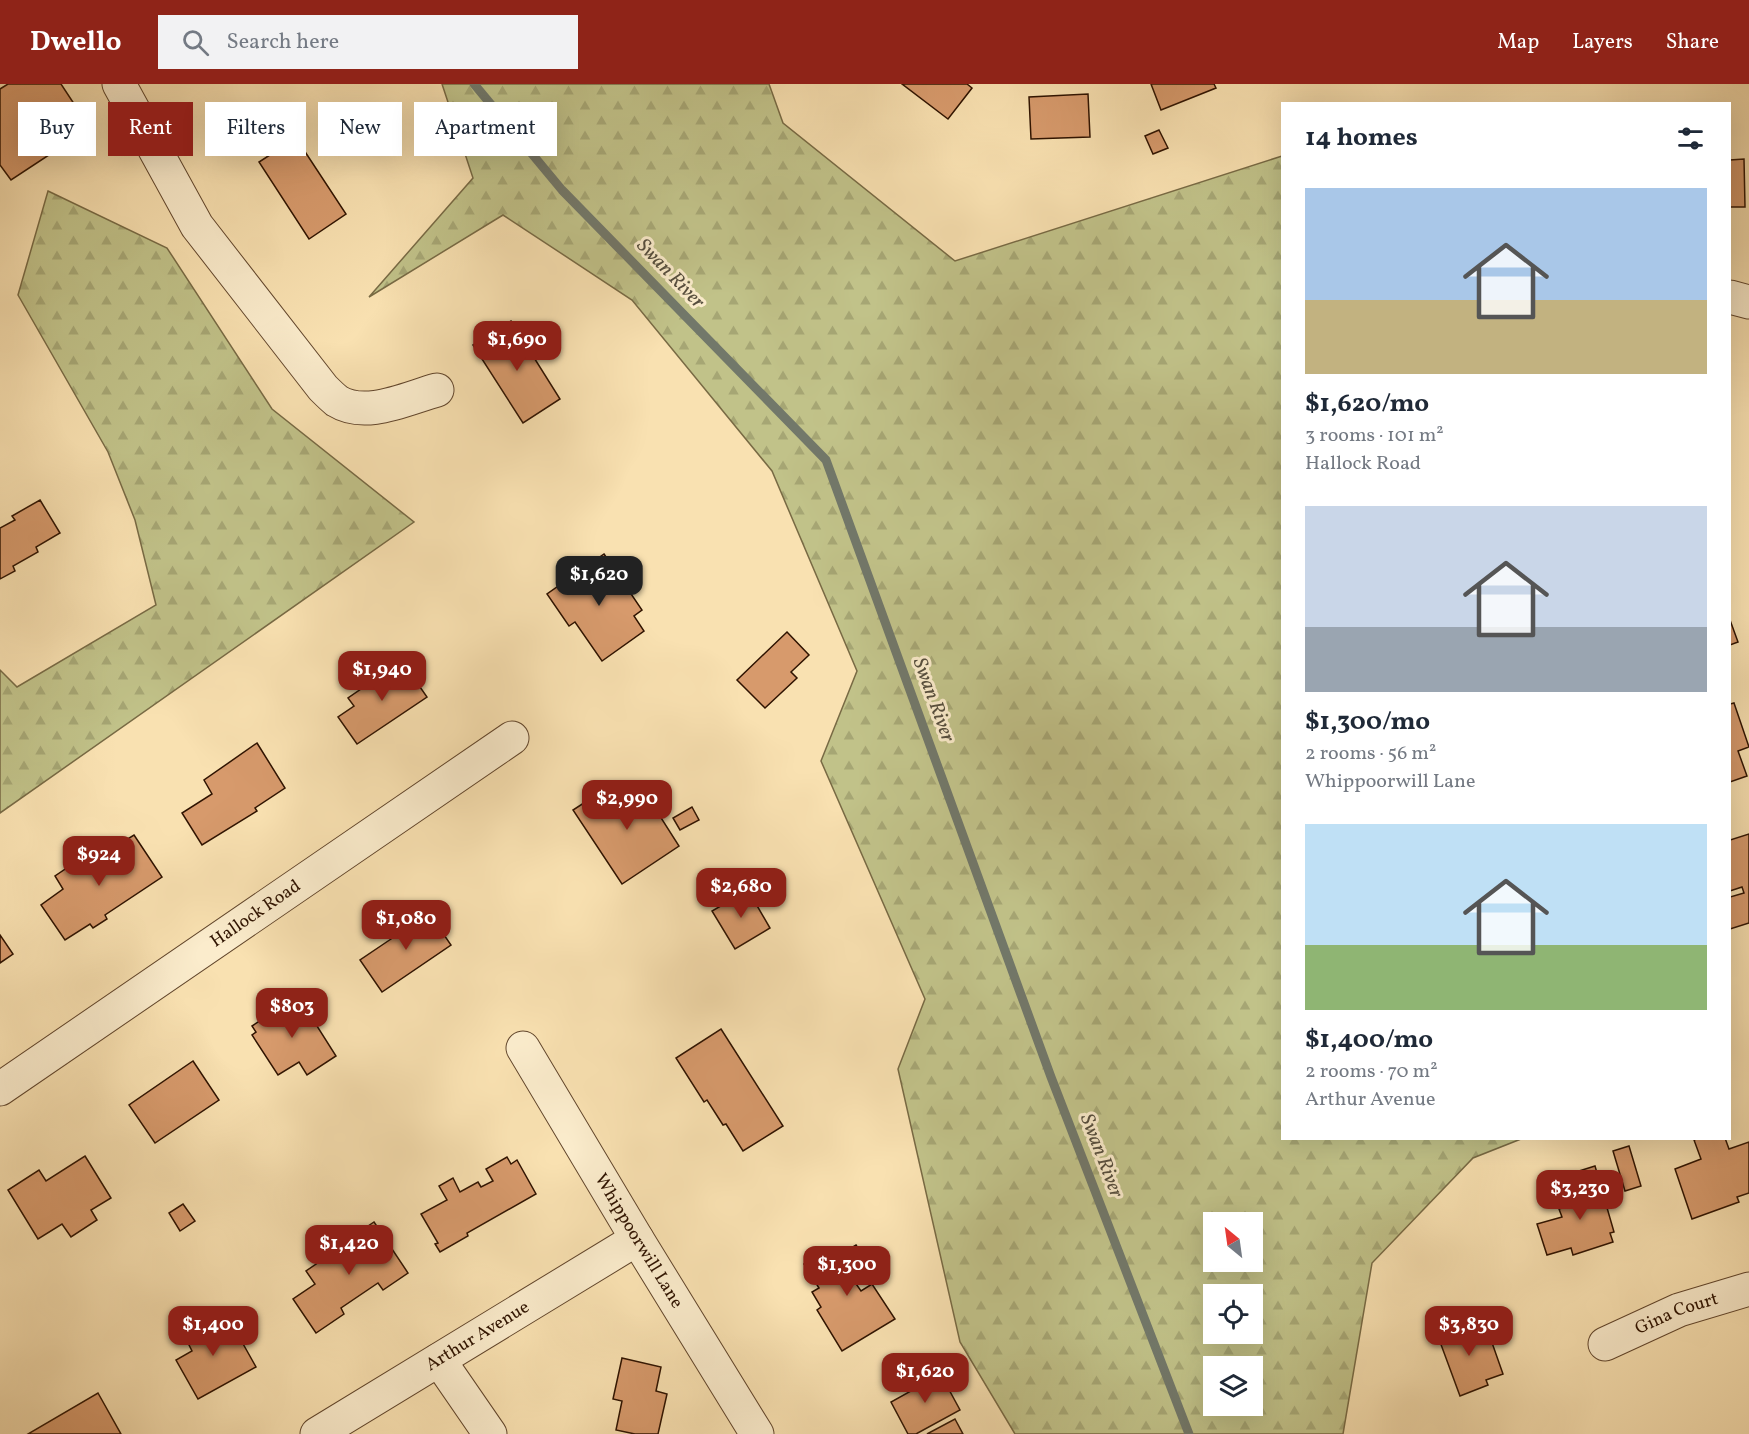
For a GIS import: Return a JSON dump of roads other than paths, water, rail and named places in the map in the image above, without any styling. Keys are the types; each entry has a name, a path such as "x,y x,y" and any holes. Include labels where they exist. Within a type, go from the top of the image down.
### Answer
{"street":[{"path":"119,84 197,226 323,388 338,401 355,407 377,407 437,390"},
{"path":"1731,297 1749,302"},
{"name":"Hallock Road","path":"0,1089 512,738"},
{"name":"Whippoorwill Lane","path":"523,1048 757,1434"},
{"name":"Arthur Avenue","path":"317,1434 637,1239"},
{"name":"Gina Court","path":"1605,1344 1679,1310 1749,1289"},
{"path":"439,1360 490,1434"}],"waterway":[{"name":"Swan River","path":"474,84 562,190 826,460 1051,1077 1189,1434"}]}
